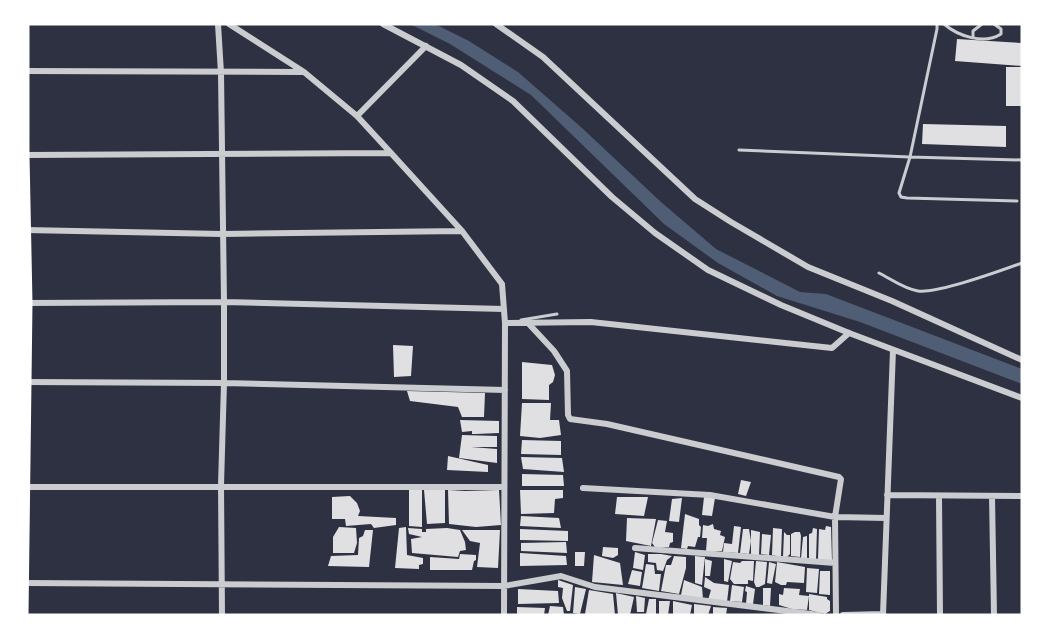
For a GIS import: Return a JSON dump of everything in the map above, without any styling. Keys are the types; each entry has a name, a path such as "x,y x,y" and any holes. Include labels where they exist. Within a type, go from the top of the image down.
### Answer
{"main road":[{"path":"24,615 26,583 25,382 28,303 25,206 25,28"}],"street":[{"path":"218,24 221,73 224,302 221,485 222,615"},
{"path":"229,24 304,72 357,116 462,231 502,284 505,323 504,615"},
{"path":"383,24 461,65 513,101 612,197 655,233 708,270 781,305 849,333 1022,398"},
{"path":"496,24 543,57 695,199 808,267 892,301 1022,360"},
{"path":"357,116 426,46"},
{"path":"25,72 304,72"},
{"path":"25,155 392,153"},
{"path":"27,231 222,234 462,231"},
{"path":"28,303 224,302 504,309"},
{"path":"505,323 591,322 832,348 849,333"},
{"path":"528,323 554,351 567,371 570,419 607,424 835,475 841,479 834,517 836,615"},
{"path":"843,615 883,615 893,350"},
{"path":"25,382 224,383 505,390"},
{"path":"25,487 221,485 504,487"},
{"path":"583,488 710,495 834,517 886,518"},
{"path":"887,495 1022,496"},
{"path":"992,496 994,615"},
{"path":"939,497 940,615"},
{"path":"634,548 835,563"},
{"path":"26,583 504,586 561,576 595,587 819,615"}],"lane":[{"path":"994,24 1001,29 1001,34 996,37 972,37 954,32 941,24 938,29 910,157 899,193 901,197 1017,201"},
{"path":"972,37 973,31 982,24"},
{"path":"739,150 1022,160"},
{"path":"879,273 918,291 938,289 1022,263"},
{"path":"505,323 557,314"}],"water":[{"path":"410,24 435,24 469,41 518,72 716,249 800,292 826,294 1022,369 1022,384 860,322 777,296 718,263 664,224 531,95 450,44"}],"building":[{"path":"957,39 1022,43 1022,66 955,61"},
{"path":"1006,67 1022,67 1022,106 1006,106"},
{"path":"923,124 1006,126 1006,147 922,144"},
{"path":"393,345 413,346 411,376 394,377"},
{"path":"522,362 552,365 555,375 553,382 549,385 549,400 522,399"},
{"path":"407,391 485,393 484,417 462,417 458,407 410,401"},
{"path":"522,403 551,403 550,420 559,420 561,435 540,438 520,436"},
{"path":"460,420 499,421 499,433 462,432"},
{"path":"462,435 497,436 497,447 471,447 497,449 497,463 459,458"},
{"path":"522,440 561,441 561,455 521,454"},
{"path":"448,456 488,465 488,472 447,470"},
{"path":"521,457 562,458 564,472 523,469"},
{"path":"522,474 563,475 564,486 522,486"},
{"path":"741,480 751,482 746,496 738,494"},
{"path":"409,489 422,490 422,527 409,526"},
{"path":"445,489 445,523 427,524 424,490"},
{"path":"448,490 499,490 501,525 476,527 449,524"},
{"path":"520,490 563,490 563,498 555,499 554,513 521,514"},
{"path":"350,496 357,503 360,511 358,516 396,518 396,525 374,528 371,524 346,526 345,519 332,519 332,497"},
{"path":"617,497 648,497 644,516 615,514"},
{"path":"704,497 715,498 712,516 702,515"},
{"path":"682,498 679,522 669,521 672,499"},
{"path":"685,514 699,519 701,527 700,537 695,547 688,546 687,549 681,548"},
{"path":"521,516 559,518 561,528 520,526"},
{"path":"627,518 656,519 651,546 626,541"},
{"path":"658,520 667,521 665,532 673,533 673,542 669,547 655,547 652,543"},
{"path":"713,524 714,529 721,531 720,535 725,537 722,551 706,551 707,538 702,538 703,525"},
{"path":"734,526 741,527 738,553 723,552 724,543 732,544"},
{"path":"826,526 831,527 832,561 818,559 819,529 825,530"},
{"path":"339,527 356,528 357,543 354,553 333,553 333,537"},
{"path":"406,527 407,555 423,558 423,564 419,565 419,569 395,568 399,528"},
{"path":"408,528 422,529 422,532 426,532 426,529 460,530 466,550 460,551 458,557 412,553 411,539 422,537 409,534"},
{"path":"773,528 782,529 781,557 772,555"},
{"path":"813,528 817,529 816,560 809,560 809,534 812,533"},
{"path":"520,529 568,531 568,541 520,540"},
{"path":"743,529 749,529 751,541 749,554 740,553"},
{"path":"365,530 373,530 369,567 328,566 331,556 358,555 359,538 363,536"},
{"path":"462,530 500,530 498,568 477,567 480,543 470,541"},
{"path":"751,530 760,532 759,555 751,555"},
{"path":"784,532 790,535 790,554 787,557 783,557"},
{"path":"800,532 801,536 800,557 791,556 791,534"},
{"path":"762,534 771,535 769,555 761,554"},
{"path":"807,536 807,559 801,558 803,537"},
{"path":"566,542 567,553 521,551 521,543"},
{"path":"603,547 618,548 618,555 613,558 602,556"},
{"path":"575,552 585,552 584,566 575,566"},
{"path":"635,552 645,555 643,570 633,568"},
{"path":"520,553 566,556 567,565 520,566"},
{"path":"460,554 476,555 472,570 430,570 430,557 459,559"},
{"path":"648,554 672,556 667,560 663,571 657,570 656,563 648,562"},
{"path":"594,555 620,563 623,585 592,582"},
{"path":"674,556 686,557 686,568 679,594 661,591 666,565 671,565"},
{"path":"695,556 705,557 702,585 695,583"},
{"path":"705,559 712,561 710,576 705,576"},
{"path":"724,559 732,561 728,582 724,581"},
{"path":"754,561 753,581 748,580 748,584 734,584 730,579 733,562"},
{"path":"756,561 767,562 765,584 759,587 756,587 754,582"},
{"path":"769,562 776,564 772,584 767,583"},
{"path":"777,562 805,567 804,583 787,582 786,585 781,585 775,582"},
{"path":"646,564 654,565 655,574 661,574 659,591 642,588"},
{"path":"807,568 819,569 817,593 806,592"},
{"path":"632,570 642,572 640,586 628,584"},
{"path":"820,571 830,571 830,595 819,594"},
{"path":"705,577 714,583 729,585 727,602 708,600 711,590 704,587"},
{"path":"558,580 573,585 570,611 567,611 562,598 563,588 558,587"},
{"path":"684,580 702,587 703,599 681,595"},
{"path":"732,585 744,587 742,602 730,601"},
{"path":"746,586 755,589 753,604 746,604"},
{"path":"575,587 586,589 580,614 573,613"},
{"path":"763,588 771,588 770,606 763,605"},
{"path":"784,588 800,589 799,595 809,596 807,610 779,605 779,594 783,595"},
{"path":"518,589 558,591 559,603 518,604"},
{"path":"589,590 613,594 615,615 585,614"},
{"path":"616,593 634,597 630,615 618,615"},
{"path":"809,594 827,597 830,601 830,611 825,614 809,610"},
{"path":"636,596 645,598 644,612 637,612"},
{"path":"649,599 656,599 656,615 646,614"},
{"path":"659,601 670,601 668,615 659,615"},
{"path":"673,601 692,605 690,615 673,615"},
{"path":"694,604 711,606 708,615 694,615"},
{"path":"550,606 563,607 564,615 548,615"},
{"path":"517,607 545,608 544,615 517,615"},
{"path":"713,607 727,608 726,615 713,615"}]}
